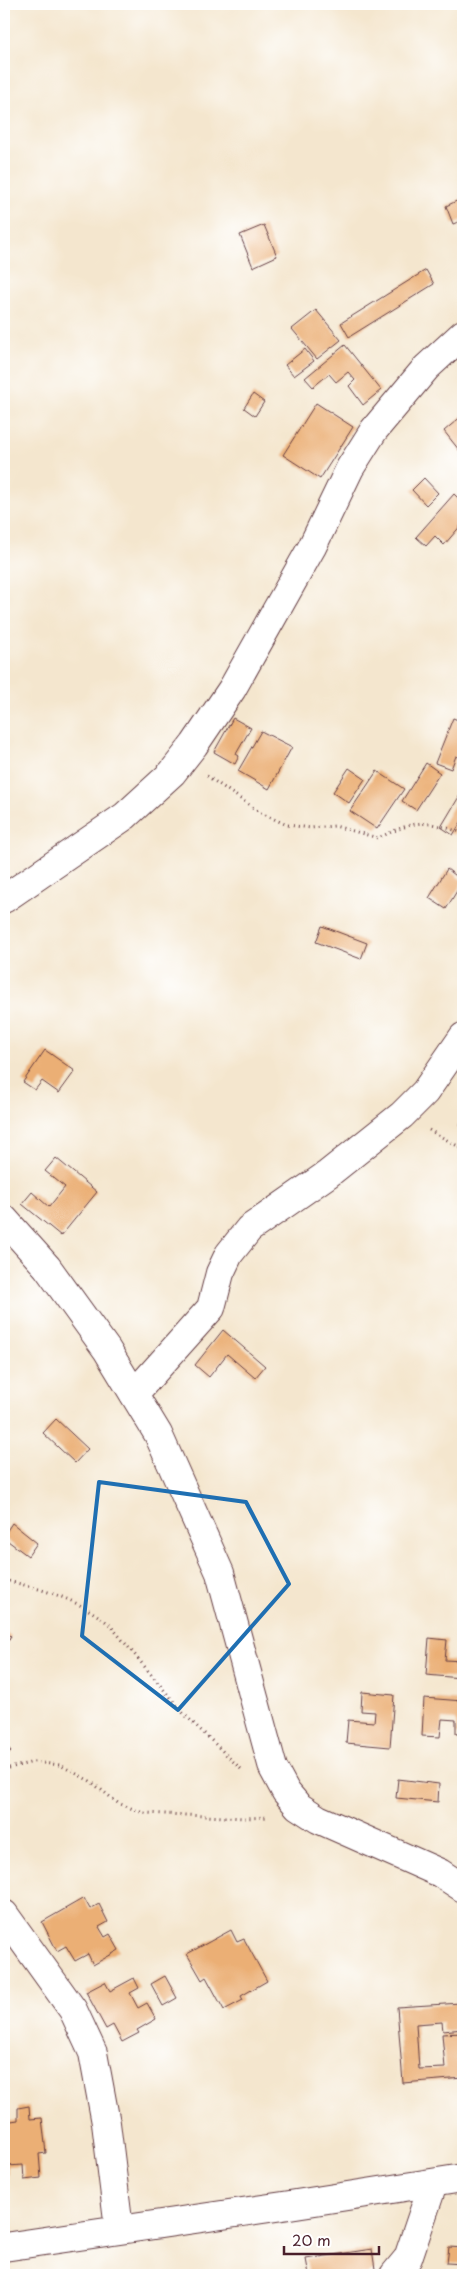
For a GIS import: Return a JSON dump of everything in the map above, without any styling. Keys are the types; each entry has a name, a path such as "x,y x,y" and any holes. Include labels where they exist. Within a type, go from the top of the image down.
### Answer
{"street":[{"path":"4,899 126,816 172,773 232,689 312,547 350,468 374,430 426,368 463,334"},
{"path":"134,1394 210,1308 220,1273 229,1254 249,1229 328,1174 402,1115 425,1092 463,1037"},
{"path":"4,1220 47,1267 107,1350 158,1434 220,1573 273,1768 286,1792 298,1806 318,1819 440,1874 463,1888"},
{"path":"4,1914 73,2010 93,2053 106,2123 119,2228"},
{"path":"4,2247 119,2228 433,2184 463,2178"},
{"path":"394,2275 408,2258 433,2184"}],"path":[{"path":"182,760 261,814 287,825 311,828 335,826 378,838 400,827 422,823 432,823 463,833"},
{"path":"402,1115 463,1149"},
{"path":"4,1580 38,1588 74,1601 98,1615 110,1625 184,1714 243,1772"},
{"path":"10,1768 34,1762 60,1765 90,1781 118,1803 143,1813 246,1818 273,1817 298,1806"}],"highlighted area":[{"path":"99,1482 246,1502 289,1584 178,1710 82,1636"}],"building":[{"path":"463,198 463,220 453,224 446,206"},
{"path":"264,225 277,256 253,267 240,235"},
{"path":"426,270 434,284 349,337 341,323"},
{"path":"316,310 341,340 317,359 292,329"},
{"path":"345,345 381,390 363,405 349,386 355,380 348,372 336,382 329,374 313,387 305,378"},
{"path":"305,349 314,361 294,376 285,365"},
{"path":"253,394 264,402 255,416 244,408"},
{"path":"316,403 353,427 320,479 283,455"},
{"path":"463,415 463,455 444,431"},
{"path":"424,478 438,493 426,505 412,490"},
{"path":"454,494 463,503 463,523 444,545 435,536 426,546 416,537"},
{"path":"233,718 251,728 236,754 239,756 235,764 214,752"},
{"path":"453,718 463,722 463,759 456,756 451,769 435,763"},
{"path":"261,731 292,747 269,789 238,771"},
{"path":"426,763 440,773 416,810 402,801"},
{"path":"349,768 365,779 349,803 333,792"},
{"path":"377,771 404,789 377,829 350,811"},
{"path":"463,790 463,819 453,835 441,827"},
{"path":"447,869 463,881 446,909 429,898"},
{"path":"322,926 367,943 361,959 316,942"},
{"path":"45,1050 75,1071 59,1093 42,1081 35,1090 23,1082"},
{"path":"462,1108 463,1126 460,1126"},
{"path":"56,1158 97,1192 61,1236 22,1204 32,1192 49,1207 65,1187 45,1171"},
{"path":"223,1330 265,1366 255,1378 227,1354 209,1377 195,1365"},
{"path":"56,1419 88,1449 75,1463 43,1433"},
{"path":"12,1523 37,1543 28,1556 4,1538"},
{"path":"4,1631 11,1636 4,1646"},
{"path":"429,1638 447,1640 445,1660 462,1661 461,1678 426,1675"},
{"path":"461,1646 463,1646 463,1660 460,1660"},
{"path":"362,1692 394,1695 390,1747 346,1743 348,1720 374,1722 375,1712 361,1711"},
{"path":"424,1698 463,1701 463,1734 456,1734 456,1720 442,1719 440,1737 422,1736"},
{"path":"4,1743 11,1751 4,1758"},
{"path":"398,1779 439,1784 438,1802 396,1798"},
{"path":"84,1898 90,1909 99,1904 108,1922 99,1927 105,1937 110,1934 119,1950 93,1965 88,1954 75,1961 66,1946 57,1951 42,1922"},
{"path":"231,1930 237,1942 244,1939 267,1981 241,1996 243,2000 224,2010 206,1977 202,1980 187,1954"},
{"path":"165,1976 177,1998 163,2006 151,1984"},
{"path":"134,1978 139,1988 130,1993 138,2008 147,2003 156,2019 137,2030 139,2033 122,2042 113,2025 106,2029 86,1992 105,1982 110,1991"},
{"path":"461,2003 463,2029 443,2031 442,2022 416,2024 419,2069 445,2068 442,2034 463,2033 463,2078 403,2083 397,2007"},
{"path":"29,2106 30,2119 42,2118 46,2153 39,2154 41,2178 24,2180 23,2165 7,2166 8,2174 4,2174 4,2122 18,2120 18,2108"},
{"path":"449,2247 463,2248 463,2264 447,2263"},
{"path":"372,2249 375,2269 367,2275 309,2275 306,2259"}]}
